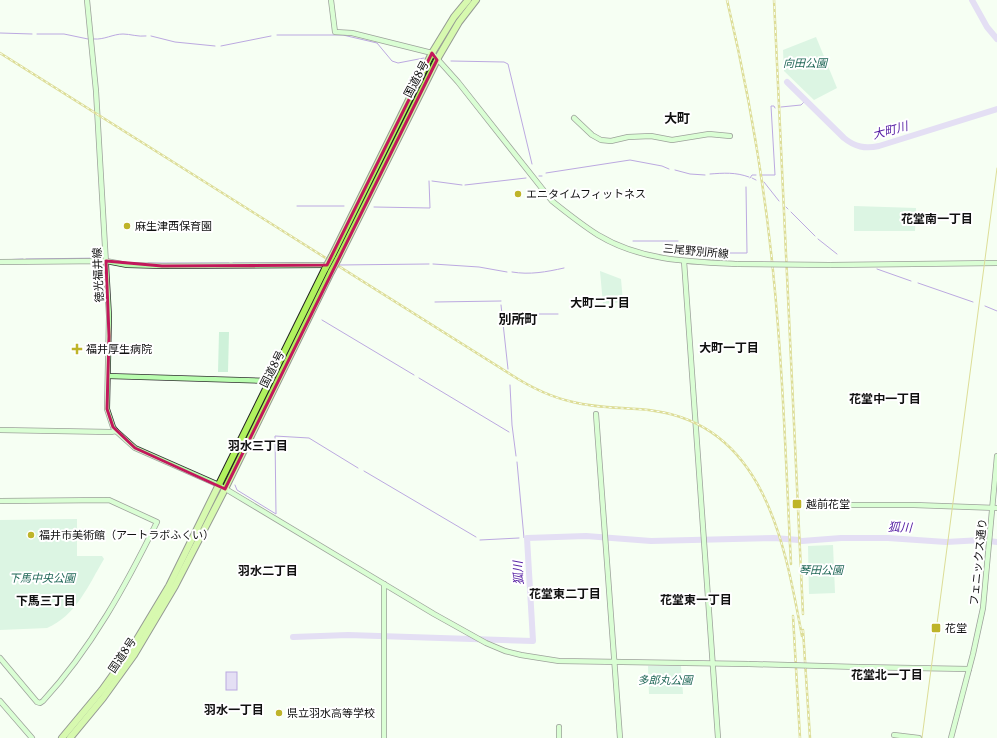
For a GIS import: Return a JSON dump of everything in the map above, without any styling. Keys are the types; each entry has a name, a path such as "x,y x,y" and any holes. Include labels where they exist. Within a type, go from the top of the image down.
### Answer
{"highway":[{"name":"国道8号","path":"335,257 432,53 454,16 468,0"},
{"name":"国道8号","path":"62,738 102,690 150,618 169,586 328,269 437,60 459,22 476,0"},
{"name":"国道8号","path":"70,738 103,698 134,655 175,586 225,489 328,269"}],"street":[{"name":"徳光福井線","path":"87,0 96,91 106,260 109,336 107,409 116,431 135,448 219,485 464,631 486,643 506,651 548,660 969,669"},
{"path":"331,0 335,32 352,33 432,53"},
{"name":"三尾野別所線","path":"432,53 458,82 552,201 571,217 599,236 620,246 664,259 738,264 830,265 997,263"},
{"path":"574,118 592,135 602,140 611,141 628,137 651,136 672,140 709,134 730,136"},
{"path":"0,262 106,260 127,265 328,269"},
{"path":"684,261 718,738"},
{"path":"108,376 271,381"},
{"path":"596,414 620,738"},
{"path":"0,430 116,431"},
{"name":"フェニックス通り","path":"951,738 982,614 989,538 994,508 997,456"},
{"path":"0,501 109,500 157,522 136,566 99,627 57,685 43,701 40,703 37,702 0,658"},
{"path":"820,505 994,508"},
{"path":"384,584 384,738"},
{"path":"0,701 32,738"},
{"path":"559,727 560,738"},
{"path":"894,735 919,738"}],"highlighted area":[{"path":"432,53 437,60 225,489 135,448 113,427 107,409 109,336 106,261 162,266 327,265"}],"green space":[{"name":"向田公園","path":"816,37 837,88 814,100 784,71 783,50"},
{"path":"854,206 916,208 915,231 854,231"},
{"path":"600,271 621,279 623,302 603,304"},
{"path":"219,332 229,332 228,372 218,372"},
{"name":"下馬中央公園","path":"77,519 77,556 102,556 104,559 81,598 66,616 47,628 0,630 0,520"},
{"name":"琴田公園","path":"833,545 835,593 809,594 808,546"},
{"name":"多郎丸公園","path":"648,666 681,666 683,694 649,694"}],"shaded area":[{"path":"226,672 237,672 237,690 226,690"}],"waterway":[{"path":"972,0 987,27 997,39"},
{"path":"0,33 32,34"},
{"path":"37,34 64,34 88,39"},
{"path":"94,39 123,34 146,36"},
{"path":"277,35 343,35 377,43 392,61 398,63 424,58"},
{"path":"151,36 175,42 215,46"},
{"path":"221,46 271,36"},
{"path":"451,61 504,62 508,64 532,164"},
{"name":"大町川","path":"787,82 844,138 856,145 865,147 879,146 997,109"},
{"path":"781,107 801,105 806,100"},
{"path":"760,175 775,175 771,106 774,106 775,108"},
{"path":"546,173 630,160 662,166 669,169"},
{"path":"675,170 690,174 705,175"},
{"path":"710,174 725,173 749,177"},
{"path":"750,178 752,175 756,175"},
{"path":"465,185 526,178"},
{"path":"752,178 756,180"},
{"path":"374,207 430,208 429,181"},
{"path":"432,181 462,185"},
{"path":"764,182 779,201"},
{"path":"685,253 747,253 746,187"},
{"path":"297,206 344,206"},
{"path":"791,212 815,236"},
{"path":"818,239 837,254"},
{"path":"633,241 678,241"},
{"path":"26,259 103,258"},
{"path":"0,260 23,259"},
{"path":"148,263 229,263"},
{"path":"233,263 325,263"},
{"path":"339,265 429,264"},
{"path":"433,264 479,267 507,272"},
{"path":"512,272 538,273 564,268"},
{"path":"877,269 911,281"},
{"path":"918,283 973,302"},
{"path":"435,302 501,301"},
{"path":"501,305 508,369"},
{"path":"985,306 997,311"},
{"path":"507,314 558,314"},
{"path":"322,320 414,375"},
{"path":"419,378 509,432"},
{"path":"510,385 512,425 516,456"},
{"path":"235,485 237,490 276,514 275,436 309,438 358,468"},
{"path":"517,462 524,538 527,538"},
{"path":"364,471 476,537"},
{"name":"狐川","path":"293,637 348,635 533,641 527,538 586,536 651,541 774,538 799,540"},
{"path":"480,540 519,538"},
{"name":"狐川","path":"802,541 841,538 888,538 946,542 982,540 997,542"}],"tram line":[{"path":"922,738 997,168"}],"railway":[{"path":"727,0 742,67 765,203 769,237 782,381 791,564"},
{"path":"774,0 803,614"},
{"path":"0,53 518,379 548,394 565,400 604,407 655,411 692,422 722,440 745,465 763,495 777,529 787,565 802,636"},
{"path":"793,616 800,738"},
{"path":"803,630 810,738"}],"place":[{"name":"エニタイムフィットネス","path":"518,194"},
{"name":"麻生津西保育園","path":"127,226"},
{"name":"福井厚生病院","path":"77,349"},
{"name":"越前花堂","path":"797,504"},
{"name":"福井市美術館（アートラボふくい）","path":"31,535"},
{"name":"花堂","path":"936,628"},
{"name":"県立羽水高等学校","path":"279,713"}],"district":[{"name":"大町","path":"677,118"},
{"name":"花堂南一丁目","path":"937,218"},
{"name":"大町二丁目","path":"600,302"},
{"name":"別所町","path":"518,319"},
{"name":"大町一丁目","path":"729,347"},
{"name":"花堂中一丁目","path":"885,398"},
{"name":"羽水三丁目","path":"258,445"},
{"name":"羽水二丁目","path":"268,570"},
{"name":"花堂東二丁目","path":"565,593"},
{"name":"花堂東一丁目","path":"696,599"},
{"name":"下馬三丁目","path":"46,600"},
{"name":"花堂北一丁目","path":"887,674"},
{"name":"羽水一丁目","path":"234,709"}]}
